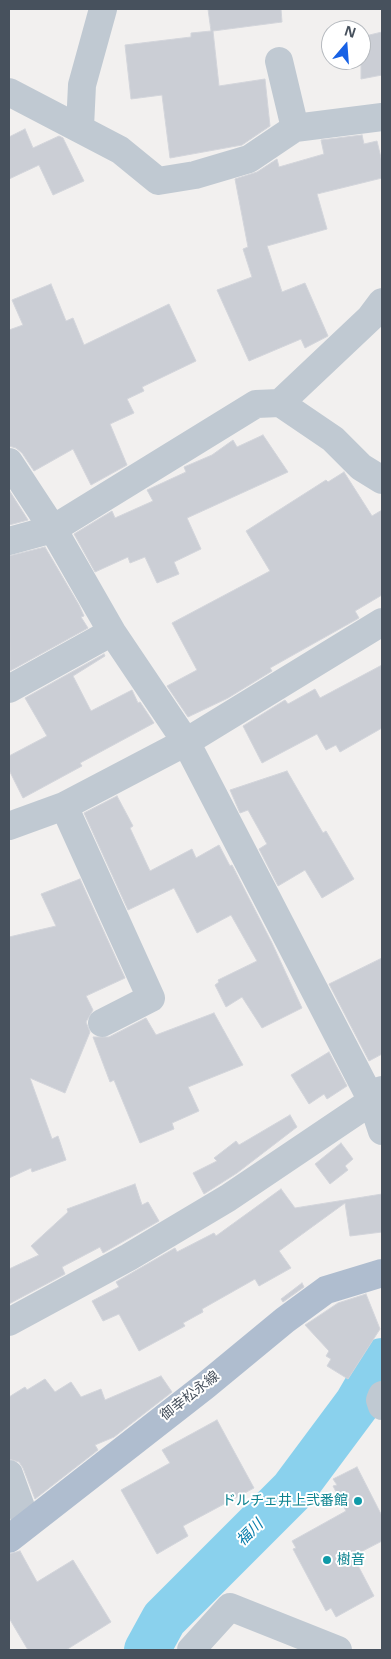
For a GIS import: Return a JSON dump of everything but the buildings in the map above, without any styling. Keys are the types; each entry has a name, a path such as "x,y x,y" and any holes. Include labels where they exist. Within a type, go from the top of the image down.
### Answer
{"main road":[{"name":"御幸松永線","path":"18,1532 205,1386 285,1320 326,1290 382,1273"}],"street":[{"path":"80,127 82,85 103,9"},
{"path":"279,61 295,128"},
{"path":"9,92 80,127 120,150 158,181 195,175 249,159 295,128 382,118"},
{"path":"280,403 370,318 382,302"},
{"path":"9,541 53,529 256,404 280,403 333,439 361,467 382,480"},
{"path":"9,462 53,529 112,632 186,742 377,1095 382,1131"},
{"path":"11,818 64,806 186,742 382,622"},
{"path":"9,689 112,632"},
{"path":"64,806 151,998 102,1023"},
{"path":"9,1322 128,1257 228,1198 377,1095"},
{"path":"382,1394 380,1400 382,1406"},
{"path":"9,1474 18,1532"},
{"path":"191,1650 230,1607 324,1648"}],"waterway":[{"name":"福川","path":"147,1650 164,1619 293,1490 357,1404 382,1361"}],"place":[{"name":"ドルチェ井上弐番館","path":"358,1501"},
{"name":"樹音","path":"327,1560"}]}
